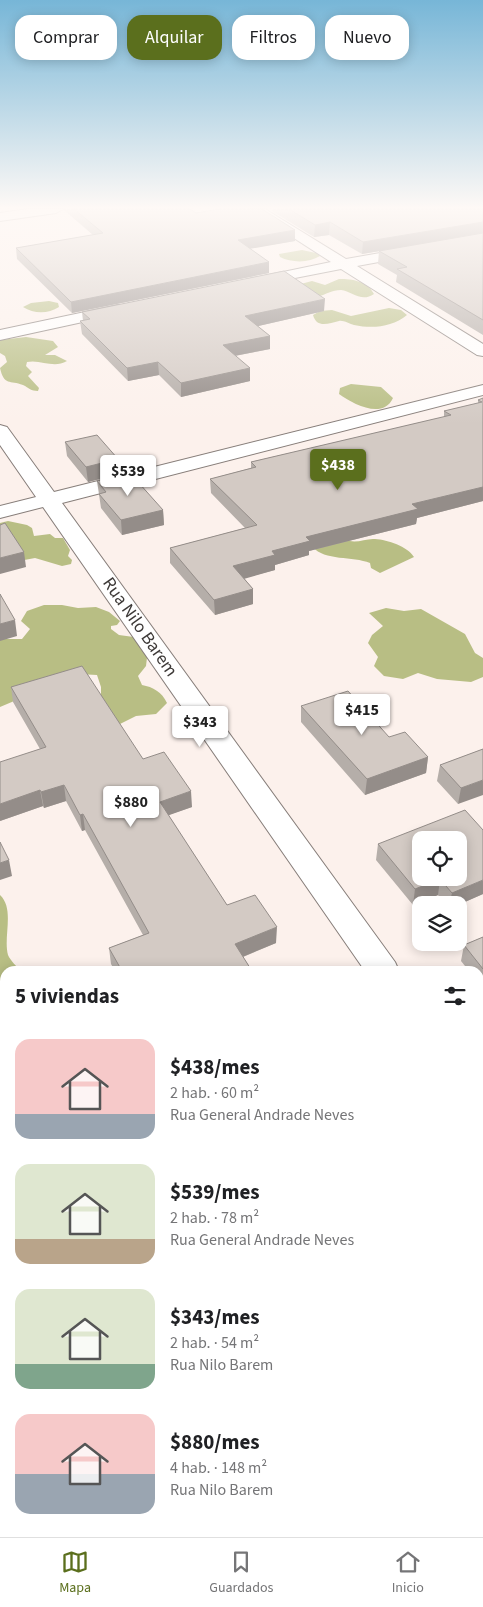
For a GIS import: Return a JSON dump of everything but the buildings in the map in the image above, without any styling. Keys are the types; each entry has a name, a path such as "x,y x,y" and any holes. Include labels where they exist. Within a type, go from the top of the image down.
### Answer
{"street":[{"path":"244,284 260,281"},
{"path":"369,281 483,351"},
{"path":"0,335 137,306"},
{"path":"0,512 483,390"},
{"name":"Rua Nilo Barem","path":"0,431 379,966"}],"green space":[{"path":"312,281 325,285 335,281 353,281 368,286 374,294 361,297 341,290 332,291 318,297 297,285"},
{"path":"49,301 58,303 59,307 41,312 23,307 31,303"},
{"path":"389,308 401,310 407,315 389,324 368,327 341,321 320,324 313,315 320,311 332,310 351,316"},
{"path":"26,337 53,341 58,347 45,355 55,355 67,361 57,364 27,362 26,366 32,372 28,376 39,388 38,391 6,380 3,378 0,368 7,362 5,356 0,353 0,340"},
{"path":"351,384 381,387 393,398 388,405 382,408 367,408 339,394 340,388"},
{"path":"8,521 27,525 32,528 34,536 50,534 55,538 63,538 70,550 68,556 72,560 71,564 62,566 35,558 19,561 0,543 0,523"},
{"path":"345,539 349,541 371,539 386,541 397,544 414,557 380,573 371,568 370,563 331,556 313,547"},
{"path":"44,605 62,605 78,608 96,607 109,612 120,621 117,625 111,626 111,629 119,635 141,638 148,649 146,666 138,676 142,685 157,691 167,703 156,714 136,716 120,724 101,706 101,687 97,675 78,674 0,707 0,639 22,639 30,629 21,621 27,611"},
{"path":"386,608 404,611 421,609 465,634 475,653 483,658 483,677 471,682 437,679 418,673 403,679 384,676 374,666 378,657 368,643 372,635 383,626 369,613"},
{"path":"0,895 7,908 8,915 8,955 16,966 0,966"}]}
